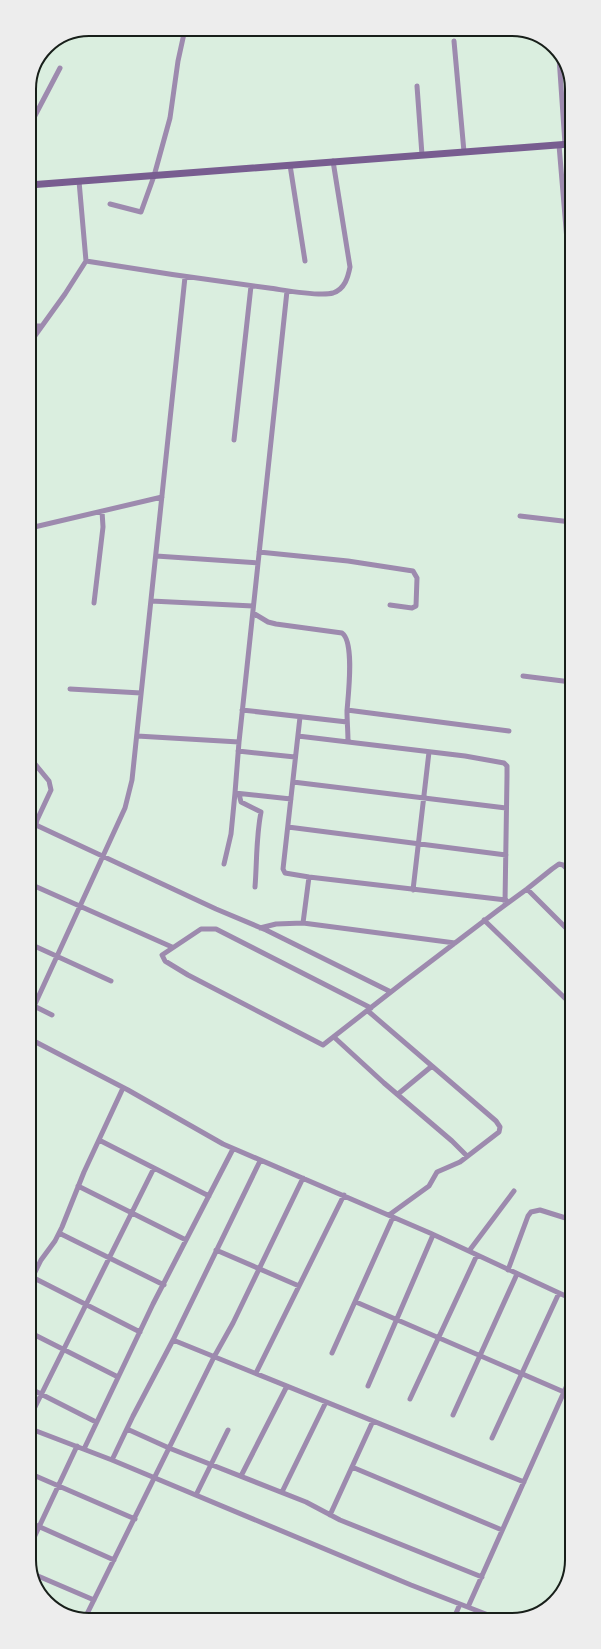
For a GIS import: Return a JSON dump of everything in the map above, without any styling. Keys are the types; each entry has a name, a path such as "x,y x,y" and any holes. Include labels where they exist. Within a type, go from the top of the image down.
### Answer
{"street":[{"path":"110,204 142,212 154,176 170,118 178,61 184,36"},
{"path":"454,41 464,152"},
{"path":"36,184 565,144 560,67"},
{"path":"36,114 60,68"},
{"path":"417,86 422,155"},
{"path":"86,261 185,277 287,291 324,294 333,293 345,284 349,276 350,267 333,161"},
{"path":"290,165 305,261"},
{"path":"36,335 86,261 79,181"},
{"path":"36,997 57,956 125,808 132,780 185,277"},
{"path":"234,440 251,286"},
{"path":"224,864 231,834 237,793 238,751 242,710 287,291"},
{"path":"36,326 42,326"},
{"path":"36,527 162,497"},
{"path":"94,603 103,527 102,511"},
{"path":"520,516 565,521"},
{"path":"259,552 348,561 413,571 417,578 416,606 412,608 390,605"},
{"path":"156,556 258,563"},
{"path":"151,601 253,606"},
{"path":"253,613 268,622 276,624 344,634 347,641 350,671 347,710 348,742"},
{"path":"523,676 565,681"},
{"path":"70,689 141,693"},
{"path":"242,710 348,722"},
{"path":"347,710 509,731"},
{"path":"300,717 283,871 288,874 309,877 506,902"},
{"path":"137,736 239,742"},
{"path":"298,736 465,756 504,763 507,766 506,902"},
{"path":"238,751 295,757"},
{"path":"413,890 429,752"},
{"path":"36,765 51,785 51,790 37,820 36,824 38,826 260,928 390,992"},
{"path":"293,782 506,808"},
{"path":"237,793 291,799"},
{"path":"237,793 240,802 261,812 257,834 258,850 255,887"},
{"path":"288,827 506,855"},
{"path":"332,1353 356,1302 391,1216 429,1186 437,1172 460,1162 499,1132 500,1127 496,1121 468,1099 369,1010 216,929 201,929 164,953 162,958 188,975 321,1045 325,1045 369,1010 390,992 506,902 527,889 556,866 562,865 565,868"},
{"path":"303,923 309,877"},
{"path":"36,887 172,947"},
{"path":"527,889 565,927"},
{"path":"484,920 565,998"},
{"path":"260,928 276,924 303,923 455,943"},
{"path":"36,947 111,981"},
{"path":"36,1007 52,1015"},
{"path":"334,1038 452,1140 467,1156"},
{"path":"36,1042 176,1118 260,1161 344,1195 433,1234 565,1296"},
{"path":"398,1094 432,1066"},
{"path":"36,1271 41,1260 59,1233 78,1186 123,1088"},
{"path":"99,1140 209,1196"},
{"path":"84,1449 140,1332 233,1148"},
{"path":"112,1460 174,1340 260,1161"},
{"path":"36,1405 154,1168"},
{"path":"88,1613 214,1357 233,1323 303,1178"},
{"path":"78,1186 131,1214 186,1240"},
{"path":"469,1251 514,1191"},
{"path":"256,1374 344,1195"},
{"path":"508,1270 528,1216 531,1212 540,1210 565,1218"},
{"path":"59,1233 164,1285"},
{"path":"368,1386 433,1234"},
{"path":"216,1250 299,1286"},
{"path":"410,1399 477,1255"},
{"path":"453,1415 517,1274"},
{"path":"36,1281 86,1304 140,1332"},
{"path":"492,1438 559,1293"},
{"path":"356,1302 564,1392 468,1607"},
{"path":"36,1336 118,1377"},
{"path":"174,1340 524,1482"},
{"path":"241,1476 287,1386"},
{"path":"36,1392 96,1422"},
{"path":"282,1492 326,1402"},
{"path":"330,1515 373,1421"},
{"path":"127,1429 170,1448 306,1502 330,1515 387,1540 482,1577"},
{"path":"196,1495 228,1430"},
{"path":"36,1431 112,1460 411,1585 483,1613"},
{"path":"36,1533 77,1446"},
{"path":"352,1467 502,1530"},
{"path":"36,1476 135,1519"},
{"path":"36,1526 114,1560"},
{"path":"39,1576 94,1600"},
{"path":"456,1613 460,1604"}]}
